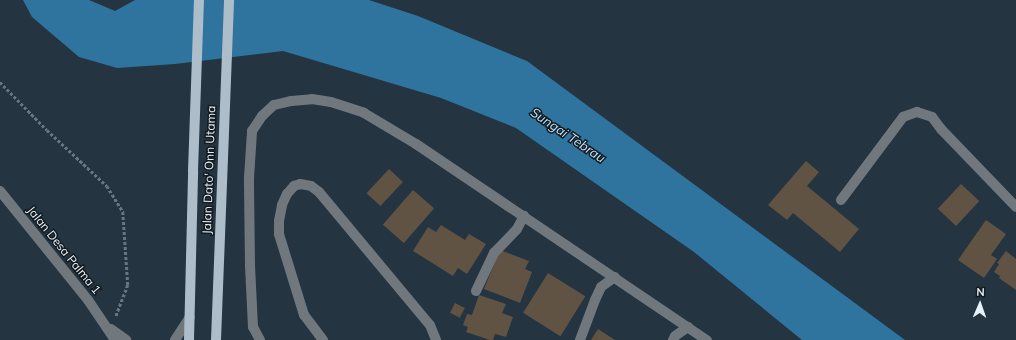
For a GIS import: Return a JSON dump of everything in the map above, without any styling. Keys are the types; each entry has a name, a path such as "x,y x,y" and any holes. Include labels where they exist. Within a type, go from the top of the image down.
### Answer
{"main road":[{"name":"Jalan Dato' Onn Utama","path":"189,340 193,171 200,0"},
{"name":"Jalan Dato' Onn Utama","path":"216,340 224,95 229,0"}],"street":[{"path":"260,340 253,327 250,266 249,178 252,131 262,116 274,105 290,101 312,100 331,102 364,112 416,144 707,340"},
{"path":"841,200 886,137 903,118 917,112 932,117 941,129 1016,208"},
{"path":"323,340 304,315 279,234 279,221 282,205 287,194 294,186 300,184 311,186 319,192 430,324 436,340"},
{"name":"Jalan Desa Palma 1","path":"0,191 108,327 115,340"},
{"path":"476,291 494,253 517,229 524,216"},
{"path":"580,340 601,287 615,277"},
{"path":"175,340 190,317"},
{"name":"Jalan Desa Palma 1","path":"108,327 126,340"},
{"path":"673,340 675,336 688,327"}],"path":[{"path":"0,82 47,130 107,186 123,212 128,285 118,316 108,327"}],"water":[{"name":"Sungai Tebrau","path":"23,0 89,0 115,11 135,0 369,0 418,16 527,61 905,340 802,340 694,252 516,128 441,98 283,51 175,64 117,68 79,57 32,17"}],"building":[{"path":"806,161 819,172 807,186 859,229 840,252 793,213 787,220 768,205"},
{"path":"389,169 403,182 380,206 366,193"},
{"path":"961,184 979,201 956,226 938,209"},
{"path":"413,190 434,208 404,243 383,225"},
{"path":"986,220 1006,234 991,255 997,259 984,278 958,260"},
{"path":"441,225 465,240 469,234 486,244 467,274 458,268 453,276 413,251 428,227 436,232"},
{"path":"500,250 529,261 525,269 532,272 520,303 484,289"},
{"path":"1006,251 1016,259 1016,290 999,278 1000,276 994,272 999,264 997,263"},
{"path":"548,273 585,296 560,336 523,313"},
{"path":"479,295 506,304 502,313 513,317 506,337 495,334 493,340 490,340 466,332 468,327 463,325 467,314 472,315"},
{"path":"455,303 465,308 460,318 450,313"},
{"path":"598,329 615,340 591,340"}]}
